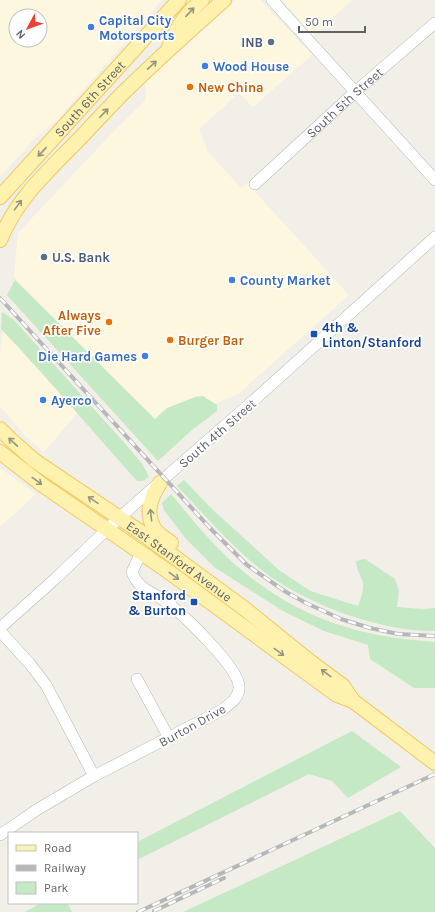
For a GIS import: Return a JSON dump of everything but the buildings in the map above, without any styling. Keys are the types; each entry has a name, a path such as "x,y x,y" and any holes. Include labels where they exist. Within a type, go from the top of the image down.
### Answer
{"main road":[{"name":"South 6th Street","path":"0,197 179,0"},
{"path":"167,51 177,28 189,12 202,0"},
{"name":"South 6th Street","path":"0,240 18,205 33,186 124,92 224,0"},
{"name":"East Stanford Avenue","path":"0,429 35,461 120,517 222,591 343,686 353,701"},
{"name":"East Stanford Avenue","path":"2,455 41,484 142,553 337,695 353,701 435,763"},
{"path":"160,483 154,492 150,503 150,515 154,528 157,533 216,576 222,591"}],"street":[{"path":"272,0 435,180"},
{"name":"South 5th Street","path":"254,184 435,23"},
{"name":"South 4th Street","path":"0,630 120,517 253,401 435,237"},
{"name":"Burton Drive","path":"0,835 38,809 94,776 222,710 236,697 239,685 236,676 217,651 200,632 165,601 147,591 136,582 132,572 142,553"},
{"path":"0,630 46,685 94,776"},
{"path":"137,679 169,738"}],"shaded area":[{"path":"0,0 162,0 57,120 34,139 0,177"},
{"path":"236,0 260,0 312,55 253,107 239,93 199,129 208,152 241,188 247,183 349,295 238,394 210,406 155,420 14,277 18,233 116,129 146,100 145,85 147,81"},
{"path":"283,0 352,0 312,36"},
{"path":"3,326 79,411 44,452 25,436 0,406 0,355"},
{"path":"0,468 36,494 0,527"}],"green space":[{"path":"15,280 155,419 167,408 195,397 203,396 217,405 217,411 192,430 158,461 7,295"},
{"path":"2,312 14,320 128,447 143,465 149,477 143,481 137,481 53,385 1,329"},
{"path":"184,480 213,510 279,570 310,591 358,606 363,589 363,583 356,561 365,559 395,579 399,590 397,607 422,609 435,608 435,631 413,630 366,621 319,604 277,581 237,549 177,486"},
{"path":"171,494 202,531 224,554 248,576 289,603 320,618 352,629 390,637 435,642 435,688 414,688 370,659 368,645 324,631 283,611 214,567 186,539 164,510 162,503"},
{"path":"352,731 401,767 348,798 332,781 309,774 138,860 138,841"},
{"path":"400,811 435,848 435,912 183,912"},
{"path":"39,904 68,904 72,912 25,912"}],"railway":[{"path":"0,298 210,528 247,565 286,592 341,619 370,628 398,634 435,636"},
{"path":"138,912 435,774"},
{"path":"154,911 224,878"}],"place":[{"name":"Capital City Motorsports","path":"91,27"},
{"name":"INB","path":"271,42"},
{"name":"Wood House","path":"205,66"},
{"name":"New China","path":"190,87"},
{"name":"U.S. Bank","path":"44,257"},
{"name":"County Market","path":"232,280"},
{"name":"Always After Five","path":"109,322"},
{"name":"4th & Linton/Stanford","path":"314,334"},
{"name":"Burger Bar","path":"170,340"},
{"name":"Die Hard Games","path":"145,356"},
{"name":"Ayerco","path":"43,400"},
{"name":"Stanford & Burton","path":"194,602"}]}
